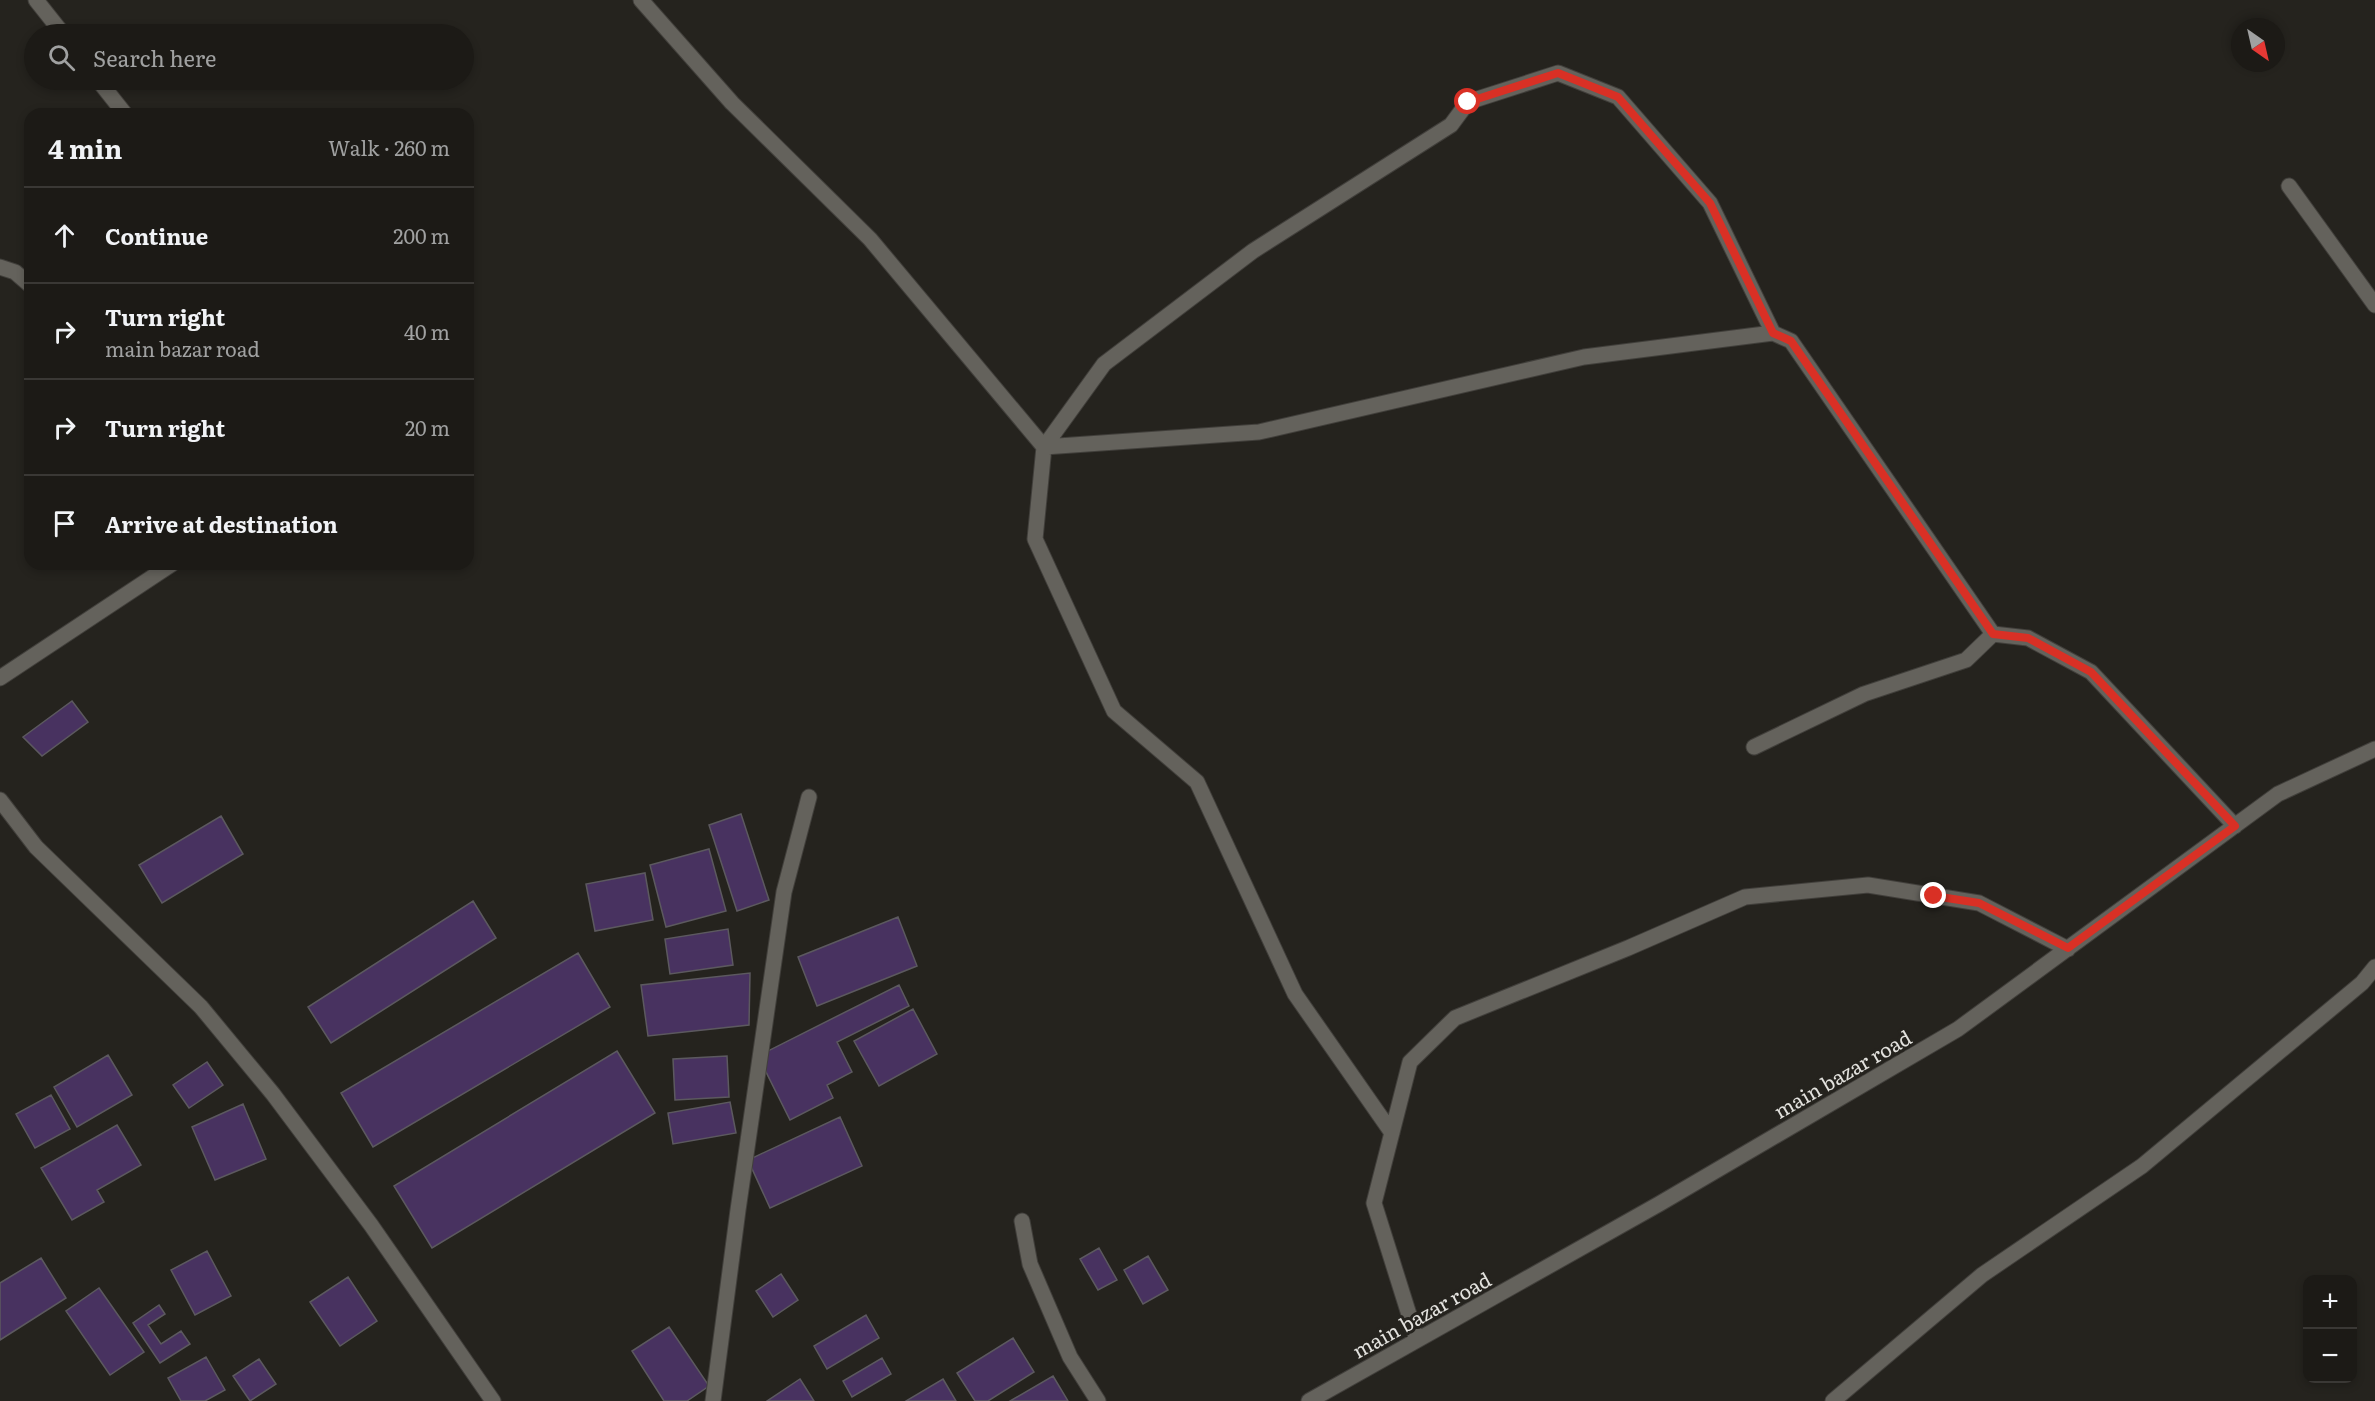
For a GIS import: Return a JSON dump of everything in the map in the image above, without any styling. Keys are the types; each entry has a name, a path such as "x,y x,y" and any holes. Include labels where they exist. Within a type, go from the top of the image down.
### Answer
{"street":[{"path":"36,0 55,24"},
{"path":"641,0 732,104 870,239 1044,447"},
{"path":"1392,1133 1295,994 1197,782 1114,711 1035,539 1044,447 1104,364 1253,250 1451,125 1468,102 1558,73 1618,97 1710,203 1773,333"},
{"path":"106,90 120,108"},
{"path":"2289,186 2375,305"},
{"path":"0,267 15,272 24,280"},
{"path":"1044,447 1259,432 1584,357 1773,333 1791,341 1993,634 2028,638 2091,672 2235,826"},
{"path":"0,678 163,570"},
{"path":"1754,747 1864,694 1966,660 1993,634"},
{"name":"main bazar road","path":"1309,1401 1659,1204 1958,1029 2278,794 2375,749"},
{"path":"713,1401 784,892 809,797"},
{"path":"0,800 36,847 201,1007 273,1094 371,1225 493,1401"},
{"path":"1417,1340 1374,1203 1410,1062 1455,1018 1628,948 1745,897 1868,885 1979,903 2068,948"},
{"path":"1833,1401 1982,1275 2142,1166 2362,983 2375,967"},
{"path":"1022,1221 1034,1274 1070,1357 1098,1401"}],"building":[{"path":"72,701 88,722 42,756 23,737"},
{"path":"741,814 769,900 737,911 709,825"},
{"path":"221,816 243,854 162,903 139,865"},
{"path":"709,849 726,911 666,927 650,865"},
{"path":"645,873 653,920 595,931 586,884"},
{"path":"473,901 496,938 331,1043 308,1007"},
{"path":"898,917 917,966 817,1006 798,957"},
{"path":"728,929 733,965 670,974 665,939"},
{"path":"578,953 610,1007 373,1147 341,1093"},
{"path":"750,973 749,1025 648,1036 641,985"},
{"path":"899,985 909,1006 837,1042 852,1072 827,1085 833,1098 790,1120 758,1056"},
{"path":"913,1009 937,1054 879,1086 854,1041"},
{"path":"617,1051 655,1113 432,1248 394,1186"},
{"path":"108,1055 132,1095 77,1127 54,1087"},
{"path":"727,1056 729,1097 675,1100 673,1059"},
{"path":"207,1062 223,1085 189,1108 173,1085"},
{"path":"51,1095 70,1129 35,1148 16,1114"},
{"path":"730,1102 736,1133 673,1144 668,1113"},
{"path":"243,1104 266,1159 215,1180 192,1127"},
{"path":"840,1117 862,1166 770,1208 748,1160"},
{"path":"117,1125 141,1165 97,1190 104,1202 72,1220 41,1168"},
{"path":"1099,1248 1117,1280 1098,1290 1080,1259"},
{"path":"207,1251 231,1296 195,1315 171,1270"},
{"path":"1148,1256 1168,1290 1143,1304 1124,1270"},
{"path":"41,1258 66,1298 0,1340 0,1283"},
{"path":"781,1274 798,1300 773,1317 756,1291"},
{"path":"348,1277 377,1321 340,1346 310,1302"},
{"path":"99,1288 144,1352 110,1375 66,1311"},
{"path":"159,1305 165,1314 148,1325 161,1344 181,1331 190,1344 160,1363 133,1323"},
{"path":"866,1315 879,1338 827,1369 814,1346"},
{"path":"669,1327 709,1386 687,1401 664,1401 632,1351"},
{"path":"1013,1338 1034,1372 988,1401 975,1401 957,1373"},
{"path":"206,1357 225,1390 205,1401 181,1401 168,1378"},
{"path":"882,1358 891,1374 852,1397 843,1381"},
{"path":"259,1359 276,1384 250,1401 233,1376"},
{"path":"1053,1376 1068,1401 1010,1401"},
{"path":"800,1379 814,1401 767,1401"},
{"path":"943,1379 956,1401 906,1401"}],"route":[{"path":"1468,102 1558,73 1618,97 1710,203 1773,333 1791,341 1993,634 2028,638 2091,672 2235,826 2068,948 1979,903 1934,896"}]}
